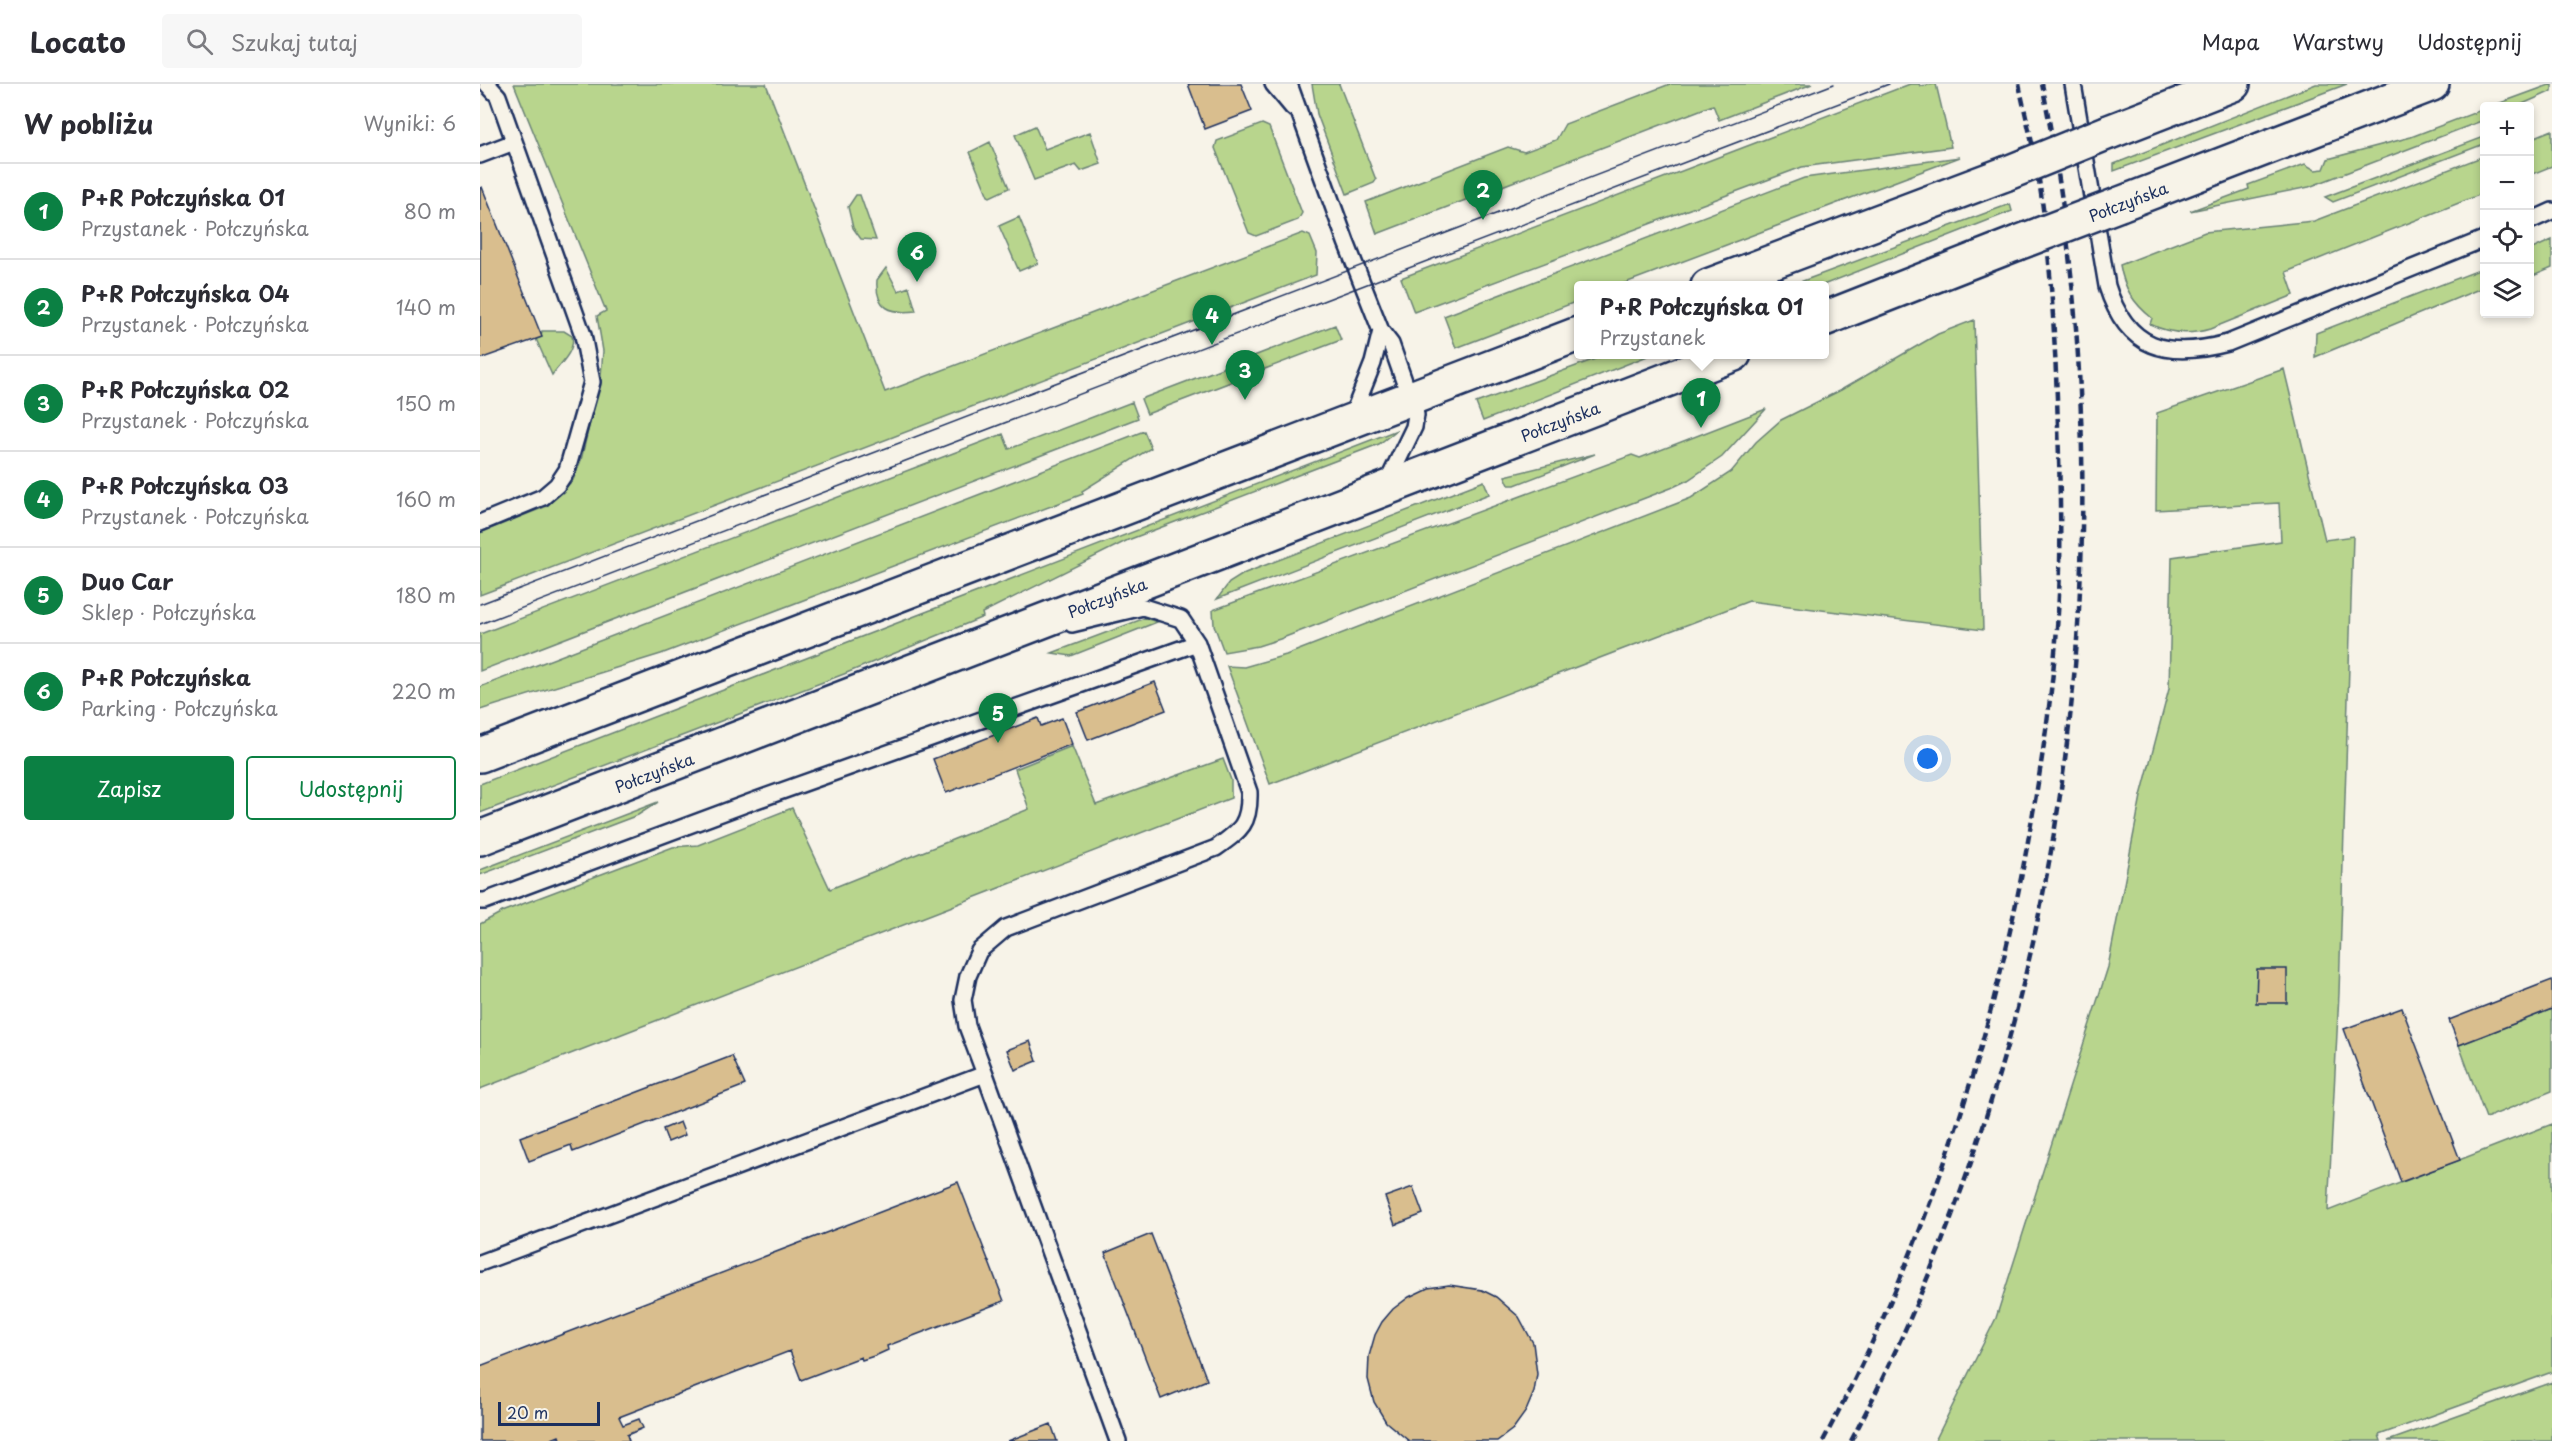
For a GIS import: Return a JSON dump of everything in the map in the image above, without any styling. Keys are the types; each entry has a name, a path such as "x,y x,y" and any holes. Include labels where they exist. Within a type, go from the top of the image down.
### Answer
{"main road":[{"path":"1719,281 2005,174 2233,84"},
{"name":"Połczyńska","path":"1829,317 2432,84"},
{"path":"480,755 1574,336"},
{"name":"Połczyńska","path":"480,838 1721,359"}],"lane":[{"path":"480,523 543,497 557,485 567,470 592,382 583,334 498,96 488,84"},
{"path":"1273,84 1301,118"},
{"path":"1288,84 1381,331 1391,344 1412,398 1416,415 1414,427 1383,490"},
{"path":"1300,84 1301,118"},
{"path":"2073,84 2107,286 2121,320 2134,334 2149,342 2185,351 2228,342 2480,241"},
{"path":"480,155 514,142"},
{"path":"2534,218 2552,212"},
{"path":"1349,422 1373,363 1381,331"},
{"path":"982,645 1143,608 1181,619 1197,643 1249,792 1249,814 1236,834 1216,848 1006,928 979,951 968,976 963,1000 967,1026 1118,1441"},
{"path":"480,901 485,902 684,826 1197,643"},
{"path":"480,1263 985,1074"}],"green space":[{"path":"514,84 766,84 885,392 1303,233 1310,236 1317,253 1316,275 480,595 480,533 547,506 573,480 581,460 601,376 603,351 597,316 606,311"},
{"path":"1312,84 1339,84 1376,180 1374,183 1347,194 1317,114"},
{"path":"1670,84 1812,84 1719,120 1713,105 1377,234 1366,202 1508,147 1524,152 1556,140 1565,124"},
{"path":"1910,84 1920,86 1936,84 1951,147 1802,167 1414,312 1401,278"},
{"path":"2316,84 2347,84 2114,171 2114,164"},
{"path":"2552,84 2552,91 2527,102 2503,102"},
{"path":"2480,111 2480,122 2309,187 2190,211 2249,189 2248,185 2305,164 2315,170 2324,169 2328,159 2411,137"},
{"path":"1262,124 1269,127 1302,213 1298,220 1256,236 1249,233 1215,148 1217,141"},
{"path":"1035,126 1045,149 1090,132 1101,164 1081,171 1076,165 1034,180 1015,135"},
{"path":"2552,130 2552,166 2534,173 2534,156 2534,137"},
{"path":"2480,139 2480,146 2333,202 2325,197"},
{"path":"990,142 1009,188 990,197 970,152"},
{"path":"1960,157 1631,281 1574,281 1574,303 1456,348 1444,316 1804,178"},
{"path":"2480,158 2480,195 2286,272 2294,295 2210,329 2180,333 2150,324 2152,318 2135,301 2124,281 2120,265 2205,232 2314,221"},
{"path":"856,195 860,195 876,240 861,239 853,228 848,207"},
{"path":"2010,204 2012,211 1829,283 1803,281"},
{"path":"1019,217 1038,263 1019,271 999,226"},
{"path":"2552,240 2552,268 2534,276 2534,264 2534,248"},
{"path":"886,268 898,291 909,287 916,311 899,312 886,308 882,303 877,290 877,280"},
{"path":"2480,270 2480,289 2315,357 2316,333"},
{"path":"1974,320 1983,630 1749,601 1270,784 1227,666 1244,667 1286,655 1691,498 1731,472 1756,442 1781,420 1841,390 1938,334"},
{"path":"1335,325 1341,340 1147,414 1141,399"},
{"path":"542,331 564,331 572,336 570,352 552,375 536,339 541,337"},
{"path":"1595,359 1640,359 1483,421 1476,403"},
{"path":"2284,369 2325,540 2353,536 2339,993 2328,1211 2552,1124 2552,1372 2379,1435 2381,1441 1935,1441 1996,1318 2108,967 2141,796 2169,689 2172,557 2281,541 2279,503 2156,510 2157,413"},
{"path":"1132,402 1138,418 480,671 480,634 1003,434 1009,449"},
{"path":"1766,409 1722,457 1688,480 1671,488 1280,639 1258,646 1224,652 1214,625 1213,610 1632,455 1640,458"},
{"path":"1397,430 1379,444 1128,540 982,613 983,617 844,674 480,813 480,784"},
{"path":"1144,431 1151,448 1082,491 1083,494 661,654 480,710 480,687"},
{"path":"1595,454 1515,485 1509,485 1505,476"},
{"path":"1484,481 1489,494 1217,599 1229,583 1245,573"},
{"path":"1145,618 1157,622 1071,656 1052,653"},
{"path":"1072,746 1096,805 1223,759 1231,780 1231,798 480,1089 480,924 504,911 673,847 698,845 792,808 830,889 1029,809 1015,769"},
{"path":"658,802 638,815 480,875 480,870"},
{"path":"2552,1009 2552,1091 2486,1118 2459,1045"},
{"path":"2552,1382 2552,1441 2388,1441"}],"building":[{"path":"1188,84 1241,84 1252,111 1205,129"},
{"path":"482,187 542,337 480,359 480,188"},
{"path":"1155,682 1166,710 1088,740 1077,712"},
{"path":"1038,718 1041,726 1062,718 1072,744 946,793 933,759"},
{"path":"2257,969 2287,969 2287,1003 2256,1003"},
{"path":"2552,980 2552,1009 2459,1045 2449,1020"},
{"path":"2402,1008 2460,1160 2401,1182 2344,1029"},
{"path":"1030,1041 1037,1061 1015,1070 1007,1050"},
{"path":"732,1056 745,1085 573,1152 571,1145 529,1161 520,1137"},
{"path":"680,1122 685,1135 668,1142 663,1129"},
{"path":"958,1182 1004,1301 887,1346 888,1350 877,1355 862,1360 861,1357 801,1380 790,1351 619,1417 623,1425 639,1419 643,1428 627,1435 629,1441 561,1441 559,1436 547,1441 480,1441 480,1366"},
{"path":"1413,1187 1423,1214 1395,1225 1385,1197"},
{"path":"1151,1234 1207,1380 1161,1399 1105,1253"},
{"path":"1449,1285 1482,1290 1496,1297 1519,1317 1533,1343 1537,1374 1534,1392 1526,1411 1513,1429 1497,1441 1409,1441 1386,1422 1374,1402 1368,1379 1369,1356 1375,1335 1382,1322 1393,1309 1409,1297 1428,1288"},
{"path":"1051,1424 1057,1441 1008,1441"}],"tram line":[{"path":"480,604 1834,84"},
{"path":"480,624 1889,84"}],"railway":[{"path":"1823,1441 1894,1294 1952,1141 1976,1063 2016,905 2046,728 2057,631 2060,566 2056,370 2046,230 2036,163 2019,84"},
{"path":"1851,1441 1925,1283 1985,1119 2031,950 2062,779 2079,605 2081,430 2069,256 2042,84"}],"place":[{"name":"P+R Połczyńska 04","path":"1483,220"},
{"name":"P+R Połczyńska","path":"917,282"},
{"name":"P+R Połczyńska 03","path":"1212,345"},
{"name":"P+R Połczyńska 02","path":"1245,400"},
{"name":"P+R Połczyńska 01","path":"1701,428"},
{"name":"Duo Car","path":"998,743"}]}
